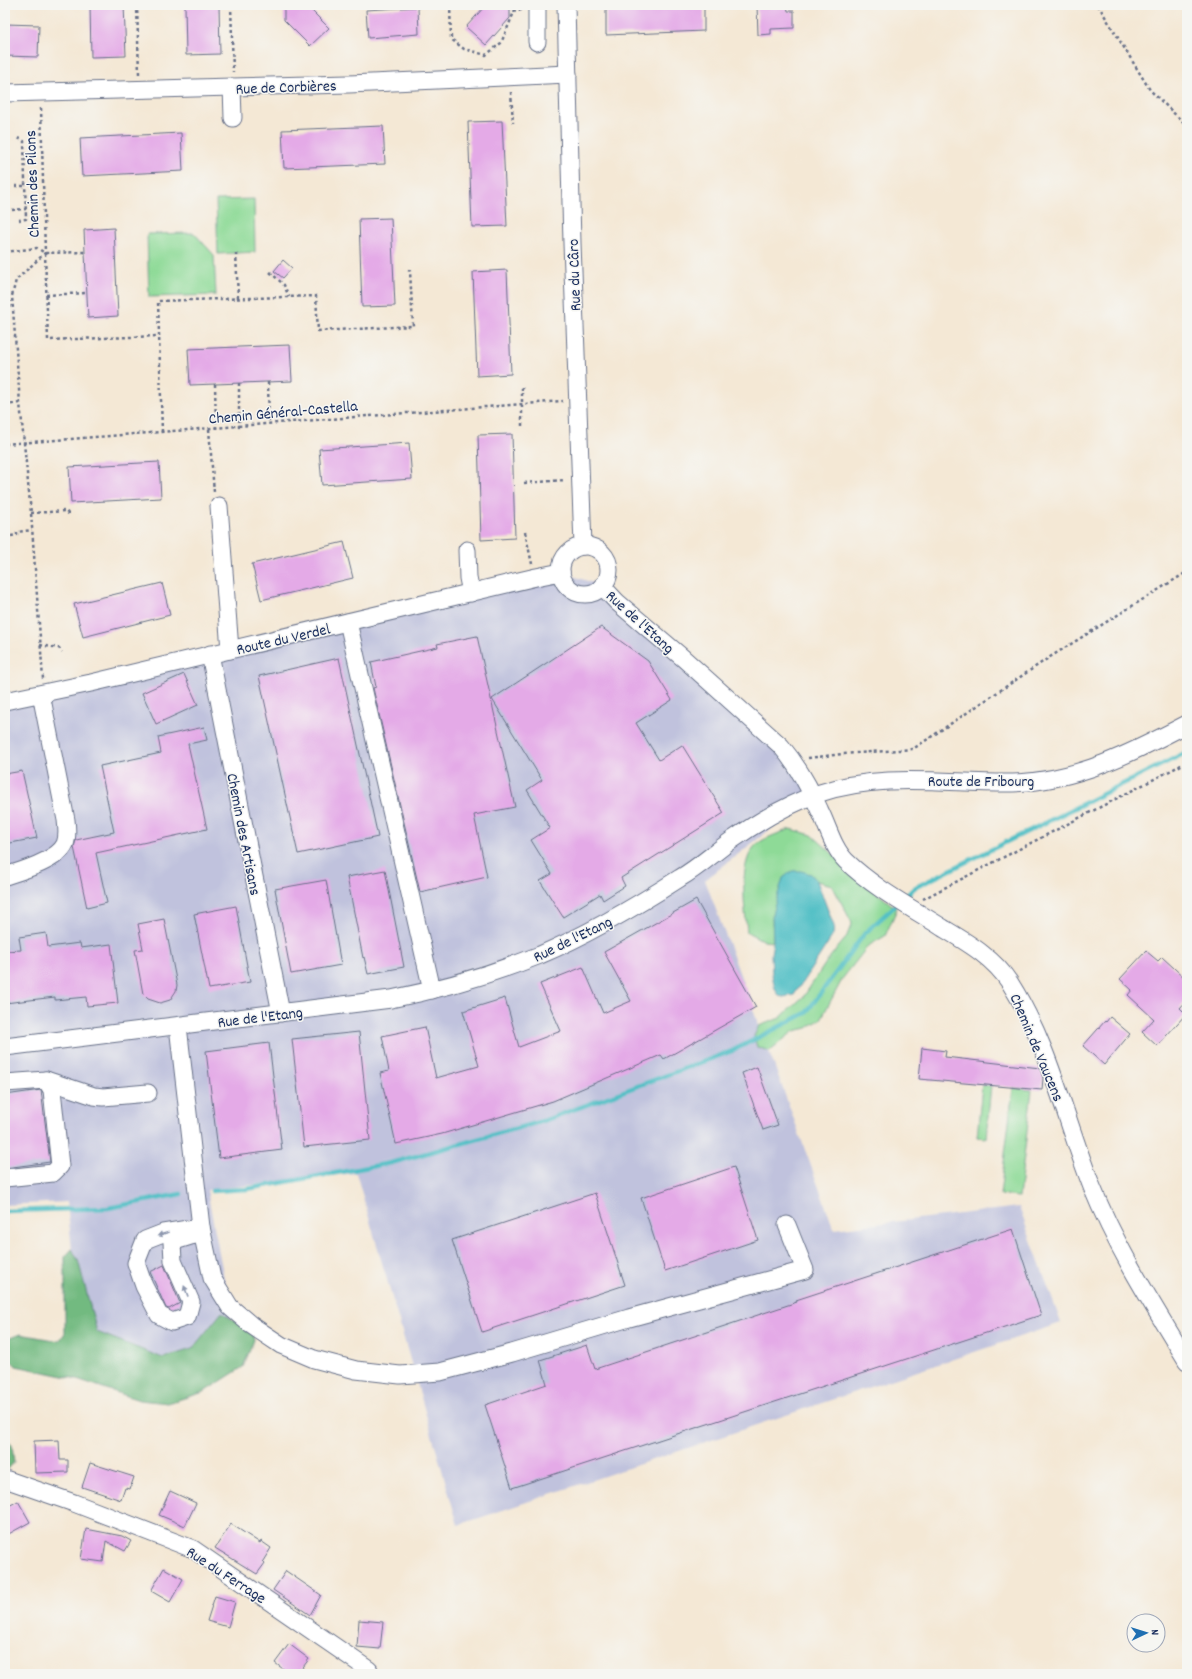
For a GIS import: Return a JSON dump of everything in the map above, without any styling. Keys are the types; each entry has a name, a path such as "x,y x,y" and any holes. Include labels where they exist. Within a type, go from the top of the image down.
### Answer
{"street":[{"name":"Rue du Câro","path":"566,5 583,546"},
{"path":"537,7 537,42"},
{"name":"Rue de Corbières","path":"5,93 233,81 356,84 568,74"},
{"path":"233,81 233,118"},
{"path":"217,502 230,650"},
{"path":"583,546 597,549 606,560 608,574 602,586 589,594 581,594 573,591 563,580 561,572 561,564 564,557 576,547 583,546"},
{"path":"467,550 468,578 471,593"},
{"name":"Route du Verdel","path":"5,701 42,688 230,650 561,572"},
{"name":"Rue de l'Etang","path":"5,1047 391,999 432,990 506,968 542,954 608,922 684,876 733,839 770,816 785,807 813,796 794,760 781,746 617,602 602,586"},
{"path":"348,622 432,990"},
{"name":"Chemin des Artisans","path":"210,654 281,1013"},
{"path":"5,876 48,860 64,846 66,839 66,820 42,688"},
{"name":"Route de Fribourg","path":"813,796 852,785 885,780 1013,783 1053,778 1088,770 1109,762 1187,724"},
{"name":"Chemin de Vaucens","path":"813,796 839,853 861,874 892,896 970,944 990,959 1009,981 1026,1008 1056,1080 1072,1132 1108,1226 1187,1361"},
{"path":"178,1026 202,1231 212,1278 230,1307 251,1325 282,1345 314,1359 356,1370 400,1375 440,1372 805,1270 787,1224"},
{"path":"5,1083 46,1080 94,1096 103,1097 148,1093"},
{"path":"5,1178 53,1173 60,1166 52,1090 46,1080"},
{"path":"202,1231 172,1242 173,1260 190,1302 187,1317 172,1322 159,1315 144,1286 136,1263 145,1240 163,1233 202,1231"},
{"name":"Rue du Ferrage","path":"5,1479 74,1503 193,1549 369,1670"}],"path":[{"path":"137,5 139,76"},
{"path":"231,5 233,81"},
{"path":"450,5 451,39 464,49 486,55 501,43 515,10 537,7"},
{"path":"1098,5 1150,90 1187,126"},
{"path":"511,89 513,123"},
{"name":"Chemin des Pilons","path":"40,105 45,253 16,280 12,296 23,442 31,513 42,688"},
{"path":"18,138 24,141 26,209 26,219 19,220"},
{"path":"15,186 25,186"},
{"path":"12,210 26,209"},
{"path":"5,252 37,248 45,253 85,252"},
{"path":"45,253 48,340 159,336"},
{"path":"236,253 238,298"},
{"path":"162,432 158,301 316,296 318,331 413,326 410,270 406,269"},
{"path":"270,272 284,285 289,297"},
{"path":"46,295 87,294"},
{"path":"268,382 269,424"},
{"path":"239,383 239,426"},
{"path":"215,384 216,428"},
{"path":"522,386 522,426"},
{"name":"Chemin Général-Castella","path":"5,444 563,401"},
{"path":"5,405 20,403"},
{"path":"209,429 217,502"},
{"path":"524,483 566,480"},
{"path":"31,513 66,511 69,515"},
{"path":"5,537 17,535 17,532 32,530"},
{"path":"794,760 843,754 912,749 1050,657 1187,572"},
{"path":"40,645 59,648 62,652"},
{"path":"908,906 1187,762"}],"shaded area":[{"path":"561,572 602,586 766,732 813,796 705,880 759,1026 754,1036 757,1047 769,1051 834,1229 1019,1207 1061,1323 458,1525 356,1173 207,1190 238,1351 173,1383 82,1345 67,1202 5,1205 5,701"}],"green space":[{"path":"254,199 255,252 218,254 216,200"},
{"path":"194,233 214,255 216,295 149,297 147,234"},
{"path":"790,829 812,835 871,888 897,909 885,936 868,946 843,978 821,1019 807,1028 794,1031 769,1051 757,1047 754,1036 759,1026 780,1018 804,996 829,958 846,938 852,923 832,885 817,881 811,874 772,914 773,942 764,941 747,932 744,900 744,876 749,855 754,847 761,841"},
{"path":"982,1085 991,1085 986,1138 977,1137"},
{"path":"1013,1088 1032,1090 1019,1197 1000,1195"},
{"path":"72,1249 78,1260 97,1332 163,1358 192,1349 222,1312 232,1319 251,1325 254,1340 243,1367 204,1392 168,1403 139,1400 77,1379 16,1366 5,1355 5,1340 20,1334 59,1341 65,1333 65,1257"},
{"path":"5,1438 12,1445 14,1462 5,1473"}],"water":[{"path":"792,871 801,871 811,874 817,881 834,926 833,935 794,995 783,997 779,996 775,989 772,974 772,914 783,878"}],"building":[{"path":"90,5 124,5 126,56 91,57"},
{"path":"185,5 219,5 220,54 186,55"},
{"path":"284,5 306,5 329,28 310,46 284,20"},
{"path":"486,5 510,5 510,18 486,45 466,27"},
{"path":"704,5 704,31 606,35 606,8"},
{"path":"757,5 787,5 788,11 794,11 794,28 771,29 771,34 758,35"},
{"path":"418,7 419,34 368,38 366,10"},
{"path":"5,24 39,25 38,57 5,56"},
{"path":"502,121 507,226 472,227 468,122"},
{"path":"383,126 385,164 284,168 282,130"},
{"path":"181,133 183,171 82,176 80,138"},
{"path":"391,218 395,306 362,307 359,219"},
{"path":"114,228 118,316 88,318 84,230"},
{"path":"283,260 292,268 283,278 274,271"},
{"path":"507,270 511,374 477,376 473,272"},
{"path":"290,345 292,381 190,385 188,349"},
{"path":"512,434 515,538 481,540 478,435"},
{"path":"409,443 412,479 322,485 319,449"},
{"path":"159,462 161,498 71,503 69,467"},
{"path":"344,542 353,578 261,600 252,564"},
{"path":"162,583 170,615 83,637 74,604"},
{"path":"601,627 648,661 672,700 636,723 659,760 682,745 724,813 621,878 625,886 603,900 600,894 563,917 540,881 552,874 531,840 550,828 527,790 542,780 492,699"},
{"path":"477,636 515,807 474,815 487,877 420,892 373,688 376,687 371,662 438,647 437,644"},
{"path":"339,658 378,837 298,854 259,676"},
{"path":"184,674 198,705 156,724 142,693"},
{"path":"204,727 207,740 188,744 207,829 96,853 107,903 87,908 74,847 76,840 114,832 100,766 161,753 158,737"},
{"path":"22,771 37,838 5,844 5,774"},
{"path":"385,870 404,967 368,974 364,957 363,958 347,877"},
{"path":"326,880 341,965 291,974 275,889"},
{"path":"696,900 756,1007 664,1059 661,1055 553,1101 442,1134 396,1144 380,1073 389,1071 382,1036 425,1027 436,1078 479,1066 463,1011 505,998 519,1047 561,1031 540,984 583,967 603,1013 631,1001 604,952"},
{"path":"236,906 250,982 209,989 194,914"},
{"path":"164,919 177,985 176,991 170,1000 160,1003 148,999 143,994 135,950 143,949 138,924"},
{"path":"46,933 48,947 80,943 81,948 111,944 118,1003 87,1006 86,997 55,1000 55,997 5,1003 5,951 21,950 19,937"},
{"path":"1146,951 1158,961 1162,957 1187,980 1187,1000 1180,1008 1186,1014 1157,1046 1142,1032 1154,1019 1128,995 1132,990 1120,979"},
{"path":"1110,1017 1130,1034 1104,1065 1083,1046"},
{"path":"359,1032 370,1140 304,1147 292,1039"},
{"path":"269,1043 282,1150 219,1158 206,1051"},
{"path":"922,1048 946,1051 945,1057 1040,1068 1043,1078 1042,1090 919,1079"},
{"path":"757,1067 778,1125 763,1130 742,1073"},
{"path":"41,1090 50,1162 5,1168 5,1095"},
{"path":"734,1167 758,1240 665,1271 641,1198"},
{"path":"595,1193 625,1285 482,1332 452,1240"},
{"path":"1013,1229 1041,1315 512,1488 485,1405 547,1384 540,1360 587,1345 595,1369 797,1302 796,1300"},
{"path":"164,1265 180,1303 169,1309 166,1308 150,1272"},
{"path":"59,1440 60,1460 68,1460 68,1472 35,1473 34,1441"},
{"path":"90,1463 134,1477 130,1489 125,1488 121,1500 82,1487"},
{"path":"170,1491 196,1503 185,1526 159,1515"},
{"path":"18,1501 30,1522 5,1536 5,1508"},
{"path":"231,1524 260,1543 261,1541 271,1548 263,1561 265,1563 257,1574 215,1548"},
{"path":"86,1529 122,1536 131,1541 125,1551 106,1541 103,1562 81,1559"},
{"path":"164,1568 183,1579 170,1602 151,1591"},
{"path":"286,1571 321,1595 310,1615 273,1590"},
{"path":"215,1596 235,1602 228,1627 207,1621"},
{"path":"359,1620 383,1622 380,1649 357,1647"},
{"path":"289,1644 309,1659 298,1674 290,1674 275,1663"}],"waterway":[{"path":"903,899 914,888 1187,752"},
{"path":"212,1191 247,1189 391,1163 543,1121 732,1051 806,1013 865,933 897,904"},
{"path":"5,1211 108,1208 181,1194"}]}
